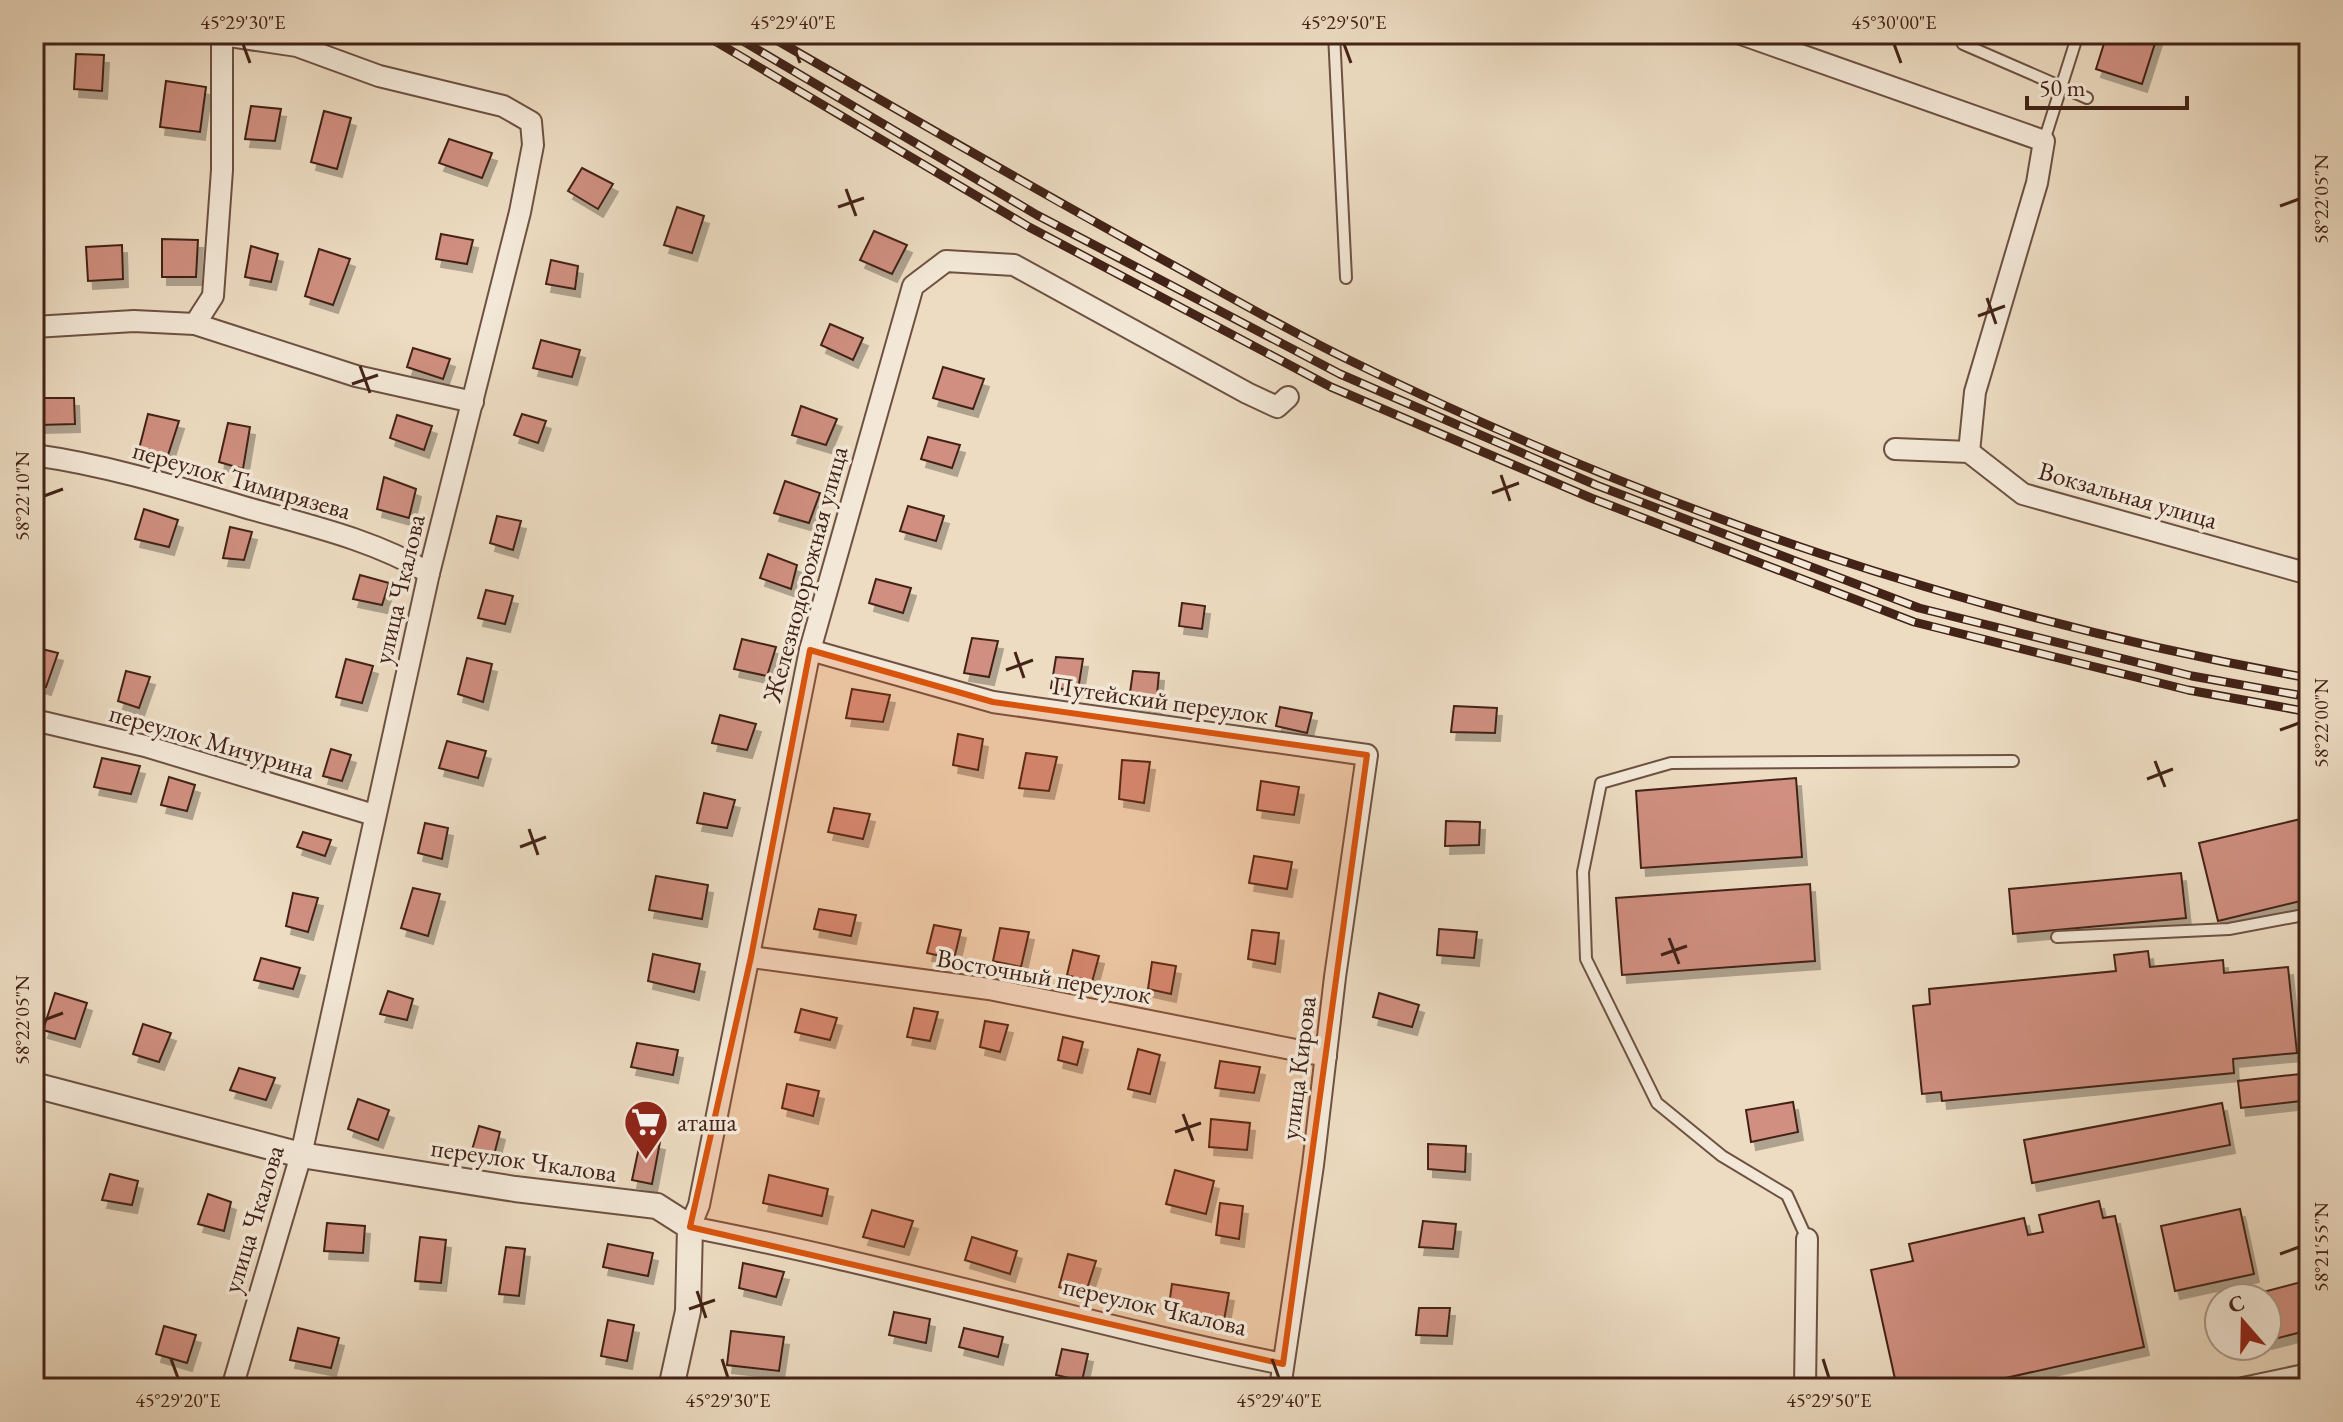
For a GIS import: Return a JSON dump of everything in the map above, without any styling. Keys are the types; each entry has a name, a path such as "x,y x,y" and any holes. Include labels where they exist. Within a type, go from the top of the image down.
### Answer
{"street":[{"path":"1741,34 2044,141 2037,183 1975,392 1969,452 1895,449"},
{"path":"195,324 213,296 222,170 218,36"},
{"name":"улица Чкалова","path":"218,36 297,46 379,76 503,106 531,122 533,145 520,212 429,573 301,1155 232,1388"},
{"name":"Железнодорожная улица","path":"671,1388 688,1311 690,1227 699,1205 751,957 810,650 913,286 946,261 1014,265 1247,393 1277,407 1288,397"},
{"path":"34,327 134,321 195,324 356,376 473,402"},
{"name":"Вокзальная улица","path":"1969,452 2023,494 2309,574"},
{"name":"переулок Тимирязева","path":"34,455 146,477 332,532 402,556 429,573"},
{"name":"Путейский переулок","path":"810,650 993,702 1367,755"},
{"name":"переулок Мичурина","path":"34,720 145,746 374,815"},
{"name":"улица Кирова","path":"1280,1388 1367,755"},
{"name":"Восточный переулок","path":"751,957 989,989 1326,1056"},
{"name":"переулок Чкалова","path":"34,1085 301,1155 515,1189 657,1206 690,1227 793,1246 1145,1336 1283,1364"},
{"path":"1805,1388 1807,1239"},
{"path":"2243,1388 2309,1374"}],"lane":[{"path":"1334,34 1346,278"},
{"path":"1966,34 1963,44 2087,98"},
{"path":"2044,141 2078,34"},
{"path":"1807,1239 1787,1195 1722,1156 1657,1103 1586,959 1583,872 1601,783 1671,763 2013,761"},
{"path":"2057,937 2229,929 2309,914"}],"highlighted area":[{"path":"810,650 993,702 1367,755 1283,1364 690,1227 751,957"}],"building":[{"path":"2107,34 2158,34 2142,84 2096,69"},
{"path":"76,54 104,55 102,91 74,89"},
{"path":"166,81 206,87 200,132 160,127"},
{"path":"251,106 281,109 275,141 245,139"},
{"path":"324,111 351,118 337,169 311,162"},
{"path":"449,139 492,153 482,178 439,163"},
{"path":"582,168 613,184 598,209 568,191"},
{"path":"677,207 704,216 692,253 664,245"},
{"path":"874,231 907,245 892,274 860,260"},
{"path":"441,234 473,240 467,264 436,259"},
{"path":"162,239 198,240 196,277 162,277"},
{"path":"122,245 123,279 88,281 86,247"},
{"path":"251,246 278,254 271,282 245,277"},
{"path":"319,249 350,259 333,305 305,296"},
{"path":"551,260 578,266 575,289 546,284"},
{"path":"830,324 863,338 853,360 821,345"},
{"path":"541,340 580,350 572,377 533,368"},
{"path":"413,348 450,359 443,379 407,367"},
{"path":"943,367 984,379 973,409 933,398"},
{"path":"39,398 74,398 75,424 40,425"},
{"path":"801,406 837,419 826,445 792,435"},
{"path":"148,414 179,421 168,455 139,449"},
{"path":"522,414 546,421 538,443 514,435"},
{"path":"397,415 432,426 424,450 390,438"},
{"path":"228,423 250,427 243,469 219,462"},
{"path":"928,437 960,445 952,468 921,459"},
{"path":"384,477 416,489 409,518 377,509"},
{"path":"785,481 820,493 809,523 774,513"},
{"path":"908,506 944,516 936,541 900,531"},
{"path":"144,509 178,520 169,547 135,539"},
{"path":"497,516 521,521 513,550 490,543"},
{"path":"230,527 252,532 244,560 223,558"},
{"path":"768,554 797,565 791,589 760,578"},
{"path":"360,575 389,583 382,605 353,599"},
{"path":"876,579 911,588 903,613 869,603"},
{"path":"486,590 513,596 505,624 478,618"},
{"path":"1182,603 1205,606 1202,629 1179,626"},
{"path":"972,638 998,641 989,677 964,673"},
{"path":"742,639 776,647 767,676 734,669"},
{"path":"34,647 58,653 46,687 34,683"},
{"path":"1056,657 1083,659 1078,690 1051,688"},
{"path":"467,658 492,664 483,702 458,694"},
{"path":"346,659 373,666 362,703 336,697"},
{"path":"126,671 150,677 139,708 118,701"},
{"path":"1133,671 1159,673 1156,705 1129,700"},
{"path":"852,689 890,695 883,722 846,718"},
{"path":"1454,706 1497,708 1495,733 1451,732"},
{"path":"1280,707 1312,713 1307,733 1276,726"},
{"path":"720,715 756,724 747,750 712,743"},
{"path":"958,734 983,739 978,770 953,765"},
{"path":"447,741 486,751 478,778 439,768"},
{"path":"331,749 351,755 342,781 323,776"},
{"path":"1026,753 1057,757 1049,791 1019,788"},
{"path":"102,758 140,766 131,794 94,787"},
{"path":"1122,760 1150,762 1144,803 1119,799"},
{"path":"169,777 195,785 187,811 161,805"},
{"path":"1796,778 1802,857 1641,868 1636,791"},
{"path":"1261,781 1299,787 1294,815 1257,810"},
{"path":"704,793 735,800 727,828 697,823"},
{"path":"834,808 870,814 863,839 828,832"},
{"path":"2309,817 2309,899 2218,921 2199,843"},
{"path":"1446,821 1480,822 1479,845 1445,846"},
{"path":"425,823 448,828 442,859 418,853"},
{"path":"303,832 331,840 325,856 297,847"},
{"path":"1254,856 1292,862 1287,889 1249,883"},
{"path":"2181,873 2186,918 2013,934 2009,889"},
{"path":"656,876 708,885 702,919 649,910"},
{"path":"1810,884 1815,961 1622,975 1616,898"},
{"path":"413,888 440,894 428,936 401,928"},
{"path":"293,893 318,898 308,932 286,926"},
{"path":"819,909 856,915 851,936 814,929"},
{"path":"934,925 961,930 954,959 927,953"},
{"path":"1000,928 1029,932 1021,967 993,961"},
{"path":"1439,929 1477,932 1474,958 1437,955"},
{"path":"1252,930 1279,933 1275,964 1248,959"},
{"path":"1073,950 1099,956 1092,982 1067,975"},
{"path":"2148,951 2150,967 2223,960 2224,973 2288,967 2297,1053 2233,1059 2234,1073 1942,1101 1941,1092 1922,1094 1913,1006 1930,1004 1929,989 2116,971 2114,955"},
{"path":"653,954 700,964 694,992 648,981"},
{"path":"261,958 300,968 293,989 254,980"},
{"path":"1152,962 1176,966 1171,994 1148,989"},
{"path":"388,991 413,999 407,1020 380,1014"},
{"path":"55,993 87,1003 75,1039 43,1030"},
{"path":"1379,993 1419,1005 1412,1027 1373,1017"},
{"path":"914,1008 938,1012 930,1041 907,1037"},
{"path":"801,1009 837,1018 830,1040 795,1032"},
{"path":"985,1021 1008,1025 1000,1052 980,1047"},
{"path":"143,1024 171,1033 159,1062 133,1054"},
{"path":"1063,1037 1083,1042 1077,1065 1058,1060"},
{"path":"637,1043 678,1050 673,1075 631,1067"},
{"path":"1138,1049 1160,1055 1150,1094 1128,1089"},
{"path":"1220,1061 1260,1067 1254,1093 1215,1088"},
{"path":"239,1068 275,1078 266,1100 230,1090"},
{"path":"2309,1073 2309,1100 2241,1108 2238,1081"},
{"path":"787,1084 819,1091 813,1116 782,1108"},
{"path":"358,1099 389,1110 378,1140 348,1129"},
{"path":"1793,1102 1798,1132 1751,1142 1746,1110"},
{"path":"2222,1103 2230,1145 2032,1183 2024,1140"},
{"path":"1211,1119 1250,1123 1247,1150 1209,1147"},
{"path":"479,1126 500,1132 494,1155 472,1150"},
{"name":"аташа","path":"641,1138 660,1142 652,1184 632,1180"},
{"path":"1428,1144 1466,1146 1465,1172 1428,1169"},
{"path":"1175,1170 1214,1181 1206,1214 1166,1204"},
{"path":"110,1174 138,1181 132,1205 102,1200"},
{"path":"769,1175 828,1189 822,1216 763,1203"},
{"path":"208,1194 231,1202 224,1231 198,1224"},
{"path":"2099,1201 2103,1218 2115,1216 2144,1347 1961,1388 1921,1388 1920,1383 1897,1388 1871,1270 1913,1261 1909,1244 2024,1218 2028,1235 2043,1232 2039,1215"},
{"path":"1220,1203 1243,1206 1239,1239 1216,1235"},
{"path":"2240,1209 2254,1274 2203,1282 2203,1285 2175,1291 2161,1226"},
{"path":"872,1210 913,1221 904,1247 863,1237"},
{"path":"1423,1221 1456,1224 1453,1249 1419,1247"},
{"path":"327,1223 365,1226 363,1253 324,1251"},
{"path":"420,1237 446,1240 441,1283 415,1281"},
{"path":"972,1237 1017,1251 1010,1274 965,1260"},
{"path":"608,1244 653,1253 648,1276 603,1267"},
{"path":"506,1247 525,1249 519,1296 499,1294"},
{"path":"1068,1254 1096,1261 1085,1295 1059,1287"},
{"path":"743,1263 784,1272 776,1297 739,1288"},
{"path":"2309,1280 2309,1330 2283,1337 2283,1287"},
{"path":"1172,1284 1229,1293 1224,1320 1168,1312"},
{"path":"1419,1308 1450,1308 1447,1336 1416,1335"},
{"path":"894,1312 930,1319 926,1343 889,1335"},
{"path":"608,1320 634,1325 627,1361 601,1356"},
{"path":"164,1326 196,1335 187,1363 156,1354"},
{"path":"298,1328 339,1338 331,1368 290,1360"},
{"path":"964,1328 1003,1337 998,1357 959,1347"},
{"path":"731,1331 784,1337 779,1371 727,1365"},
{"path":"1062,1349 1088,1354 1082,1381 1056,1375"},
{"path":"285,1379 307,1381 306,1388 283,1388"}],"railway":[{"path":"703,34 1029,227 1331,387 1591,498 1914,622 2188,690 2309,712"},
{"path":"731,34 1037,215 1340,374 1596,485 1919,608 2192,676 2309,697"},
{"path":"766,34 1306,338 1463,414 1580,464 1698,511 1939,591 2185,654 2309,678"}],"place":[{"name":"аташа","path":"646,1161"}]}
